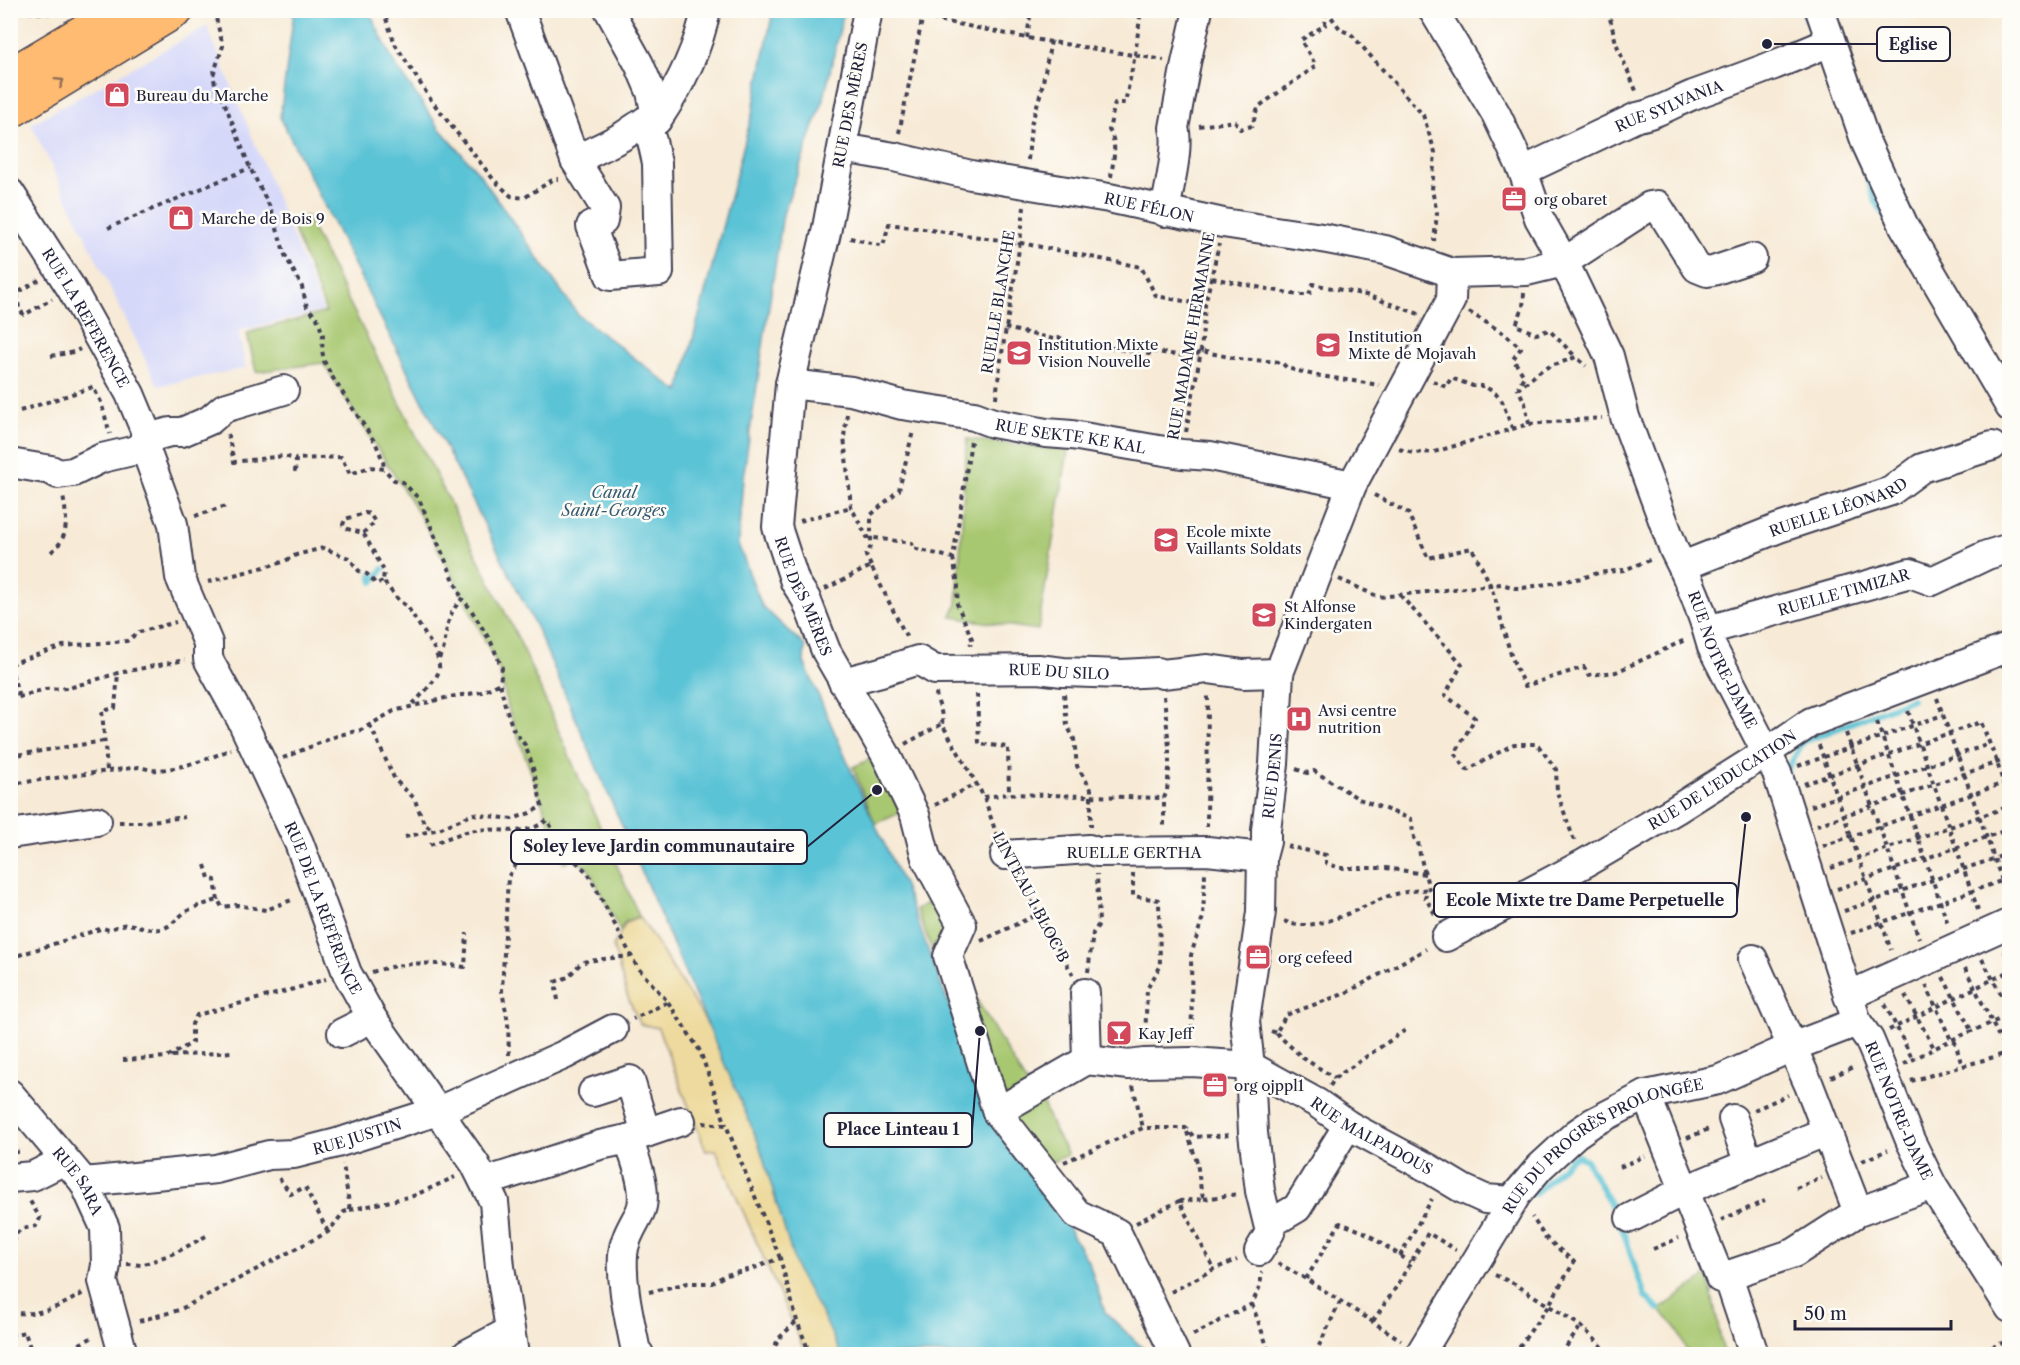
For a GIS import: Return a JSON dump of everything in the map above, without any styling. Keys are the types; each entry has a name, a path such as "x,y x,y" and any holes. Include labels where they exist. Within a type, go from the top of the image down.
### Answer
{"main road":[{"path":"10,75 119,10"},
{"path":"10,112 177,10"}],"street":[{"path":"520,10 571,169 605,208 603,221 591,226 610,276 659,272 657,163 652,141 651,92 639,64 609,10"},
{"path":"571,169 624,136 634,127 651,121 676,93 703,27 706,10"},
{"name":"RUE DES MÈRES","path":"868,10 826,233 790,384 777,527 795,582 806,599 826,651 886,755 915,815 926,858 962,925 948,956"},
{"name":"RUE NOTRE-DAME","path":"1433,10 1496,114 1523,171 1539,218 1564,262 1609,356 1625,417 1678,558 1708,630 1712,647 1800,844 1858,1019 1887,1080 1911,1140 1932,1185 2010,1308"},
{"path":"1165,212 1174,154 1176,134 1174,128 1196,11"},
{"path":"1826,13 1866,143 1899,216 2010,407"},
{"name":"RUE SYLVANIA","path":"1523,171 1637,117 1818,47"},
{"name":"RUE FÉLON","path":"843,148 971,175 1109,198 1223,223 1375,248 1443,290 1564,262 1641,211 1657,205 1697,268 1707,272 1752,258"},
{"name":"RUE LA REFERENCE","path":"10,193 71,288 129,394 145,430 145,448"},
{"name":"RUE DENIS","path":"1265,1241 1253,1133 1250,1066 1245,1022 1261,912 1264,850 1274,764 1279,673 1352,485 1408,382 1443,290"},
{"name":"RUE SEKTE KE KAL","path":"790,384 851,391 902,405 1182,454 1210,456 1352,485"},
{"path":"10,463 51,470 58,474 73,472 102,458 145,448 145,444 154,436 182,432 210,420 224,408 284,390"},
{"name":"RUELLE LÉONARD","path":"1678,558 1891,491 1922,468 1992,446"},
{"name":"RUE DE LA RÉFÉRENCE","path":"145,448 173,524 180,578 208,642 208,659 250,739 298,843 349,976 372,1018 480,1173 494,1202 500,1267 512,1343"},
{"name":"RUELLE TIMIZAR","path":"1708,630 1910,573 1932,581 1987,555 2010,548"},
{"name":"RUE DE L'EDUCATION","path":"1446,937 1677,809 1800,844 1811,722 2010,647"},
{"name":"RUE DU SILO","path":"843,682 881,672 944,667 1122,674 1158,672 1162,674 1208,669 1243,674 1279,673"},
{"path":"10,834 98,821"},
{"name":"RUELLE GERTHA","path":"1005,855 1093,851 1264,850"},
{"path":"948,956 997,1112 1077,1214 1117,1233 1173,1351"},
{"name":"RUE DU PROGRÈS PROLONGÉE","path":"1420,1354 1515,1198 1540,1167 1576,1134 1646,1095 1718,1080 1858,1019 1937,956"},
{"path":"1753,959 1827,1131 1858,1212"},
{"path":"997,1112 1087,1060 1085,993"},
{"path":"342,1033 372,1018"},
{"name":"RUE JUSTIN","path":"84,1182 216,1169 268,1155 294,1154 337,1143 438,1111 614,1029"},
{"name":"RUE MALPADOUS","path":"1087,1060 1136,1064 1192,1062 1250,1066 1317,1103 1348,1125 1463,1189 1485,1199 1515,1198"},
{"path":"593,1092 630,1080 641,1178 641,1209 630,1227 623,1253 625,1297 636,1352 639,1354"},
{"name":"RUE SARA","path":"10,1094 84,1182 105,1228 105,1273 114,1327 123,1354"},
{"path":"1646,1095 1720,1278 1794,1253 1858,1212 1932,1185"},
{"path":"1733,1119 1749,1164"},
{"path":"480,1173 637,1136 681,1121"},
{"path":"1265,1241 1272,1219 1280,1218 1297,1208 1348,1125"},
{"path":"1630,1218 1685,1190 1827,1131"},
{"path":"14,1178 33,1176 65,1160"},
{"path":"1728,1276 1754,1354"},
{"path":"467,1354 512,1343"}],"path":[{"path":"21,10 21,12 61,15"},
{"path":"214,10 223,46 213,75 216,88 224,99 250,168 272,209 285,255 302,286 308,307 317,318 323,335 324,361 376,444 384,469 394,480 402,482 419,500 462,599 491,642 502,668 500,683 513,729 525,745 542,806 512,819 473,814 433,831 405,837"},
{"path":"383,10 395,44 431,100 488,173 511,196 524,198 571,169"},
{"path":"894,157 924,10"},
{"path":"1027,38 1031,10"},
{"path":"1109,198 1114,151 1113,136 1108,129 1115,103 1125,103 1141,10"},
{"path":"1608,10 1616,43 1647,115"},
{"path":"1174,128 1235,121 1240,129 1252,126 1258,107 1316,66 1301,40 1325,26 1327,11"},
{"path":"1327,11 1341,30 1351,34 1423,115 1435,152 1432,190 1437,213 1443,290"},
{"path":"923,17 1027,38 1186,63"},
{"name":"RUELLE BLANCHE","path":"944,667 973,641 957,604 958,585 953,558 1005,328 1021,243 1031,125 1041,92 1051,41"},
{"path":"108,228 250,168"},
{"name":"RUE MADAME HERMANNE","path":"1182,454 1201,351 1205,305 1223,223"},
{"path":"826,233 883,246 889,224 1021,243 1141,267 1156,296 1205,305"},
{"path":"1527,271 1523,307 1516,325 1536,334 1549,330 1587,366 1609,356"},
{"path":"1212,278 1298,295 1309,295 1313,284 1366,295 1443,290 1521,348 1513,359 1524,376 1518,389"},
{"path":"17,293 19,309 24,315 71,288"},
{"path":"1005,328 1053,339 1060,338 1149,354 1149,351 1193,357 1201,351 1238,359 1281,362 1287,368 1314,375 1387,386 1408,382 1446,387 1451,378 1473,386 1484,386 1495,393 1502,401 1512,428"},
{"path":"1518,389 1543,369 1576,357"},
{"path":"20,411 93,387 101,402 117,454"},
{"path":"1518,389 1525,403 1529,424"},
{"path":"851,391 844,437 851,507 867,537 912,543 913,548 953,558"},
{"path":"919,407 899,490 871,515 871,546 866,556 944,667 979,744 1008,747 1010,794"},
{"path":"224,408 234,462 283,456 296,459 341,457 350,474 370,467 384,469"},
{"path":"1376,440 1413,453 1434,452 1529,424 1582,418 1625,417"},
{"path":"296,459 296,472"},
{"path":"51,552 62,542 66,528 65,502 58,474"},
{"path":"1352,485 1408,513 1428,558 1472,548 1491,586 1502,629 1516,670 1525,686 1584,667 1588,675 1616,672 1708,630"},
{"path":"173,524 229,505"},
{"path":"777,527 851,507"},
{"path":"363,533 375,522 370,514 365,513 345,519 343,525 346,529 363,533 384,571 383,581 400,602 407,606 439,660 436,677 409,708"},
{"path":"184,589 283,562 296,555 323,548 349,558 359,571 367,574 376,584 383,581"},
{"path":"1319,571 1380,597 1502,584 1523,588 1678,558"},
{"path":"806,599 871,566"},
{"path":"1400,595 1462,664 1444,695 1475,718 1455,754 1467,770 1514,744 1537,744 1556,769 1557,792 1577,849 1585,862"},
{"path":"439,660 444,650 444,640 453,609 462,599"},
{"path":"19,697 10,664 63,646 127,641 139,632 196,617"},
{"path":"10,700 45,689 69,688 118,673 187,659"},
{"name":"LINTEAU 1 BLOC B","path":"944,667 936,701 943,720 942,724 984,797 1005,855 1067,967 1085,993"},
{"path":"1193,1012 1191,955 1203,916 1206,851 1208,669"},
{"path":"1063,672 1066,725 1074,739 1077,766 1091,789 1091,839 1099,924 1093,933 1085,993"},
{"path":"107,770 102,711 115,708 118,673"},
{"path":"1162,674 1169,747 1168,780 1164,798 1165,850"},
{"path":"1930,676 2010,901"},
{"path":"263,766 339,735 361,730 394,711 449,697 482,692 500,683"},
{"path":"1896,1026 1937,956 1971,891 1900,688"},
{"path":"1869,700 1941,902 1937,956 1937,1007 1951,1040 1955,1042 1962,1066"},
{"path":"1839,711 1910,913 1937,956 1954,998 1972,1032"},
{"path":"1823,757 1943,715"},
{"path":"1811,722 1882,922"},
{"path":"1981,722 1997,762 2010,806 1859,858 1800,844 1830,775 1981,722"},
{"path":"886,755 942,724"},
{"path":"370,725 395,780 414,798 424,823 433,831"},
{"path":"10,784 139,767 156,771 218,756 250,739"},
{"path":"10,756 104,741"},
{"path":"1800,844 1838,796 1989,744"},
{"path":"1800,844 1823,757"},
{"path":"1800,844 1844,815 2010,758"},
{"path":"1274,764 1307,773 1314,771 1359,799 1411,819 1414,838 1418,842 1419,855 1429,889 1425,897 1444,928 1446,937 1353,989 1316,1006 1286,1016 1276,1033"},
{"path":"1800,844 1851,836 2010,781"},
{"path":"915,815 976,784"},
{"path":"984,797 1010,794 1164,798"},
{"path":"98,821 143,822 185,817"},
{"path":"430,845 471,830 512,831 537,828 547,819 567,853 588,873 637,967 668,1002 700,1051 726,1125 780,1258 797,1322 810,1354"},
{"path":"1800,844 1866,878 2010,829"},
{"path":"1800,844 1874,901"},
{"path":"1800,844 1882,922 1937,956 1993,980 2010,1013 1934,1048 1913,1060 1887,1080"},
{"path":"1264,850 1326,855 1326,863 1340,868 1386,868 1425,874"},
{"path":"514,1076 509,1059 508,1022 502,991 508,877 519,860 542,851 567,853"},
{"path":"1874,901 2010,853"},
{"path":"205,865 209,878 215,880 218,900 222,907 237,905 266,910 317,891"},
{"path":"1882,922 2010,878"},
{"path":"1261,912 1284,913 1284,922 1321,923 1360,910 1386,897 1429,889"},
{"path":"10,893 15,909"},
{"path":"1133,896 1159,900 1160,968 1147,988 1136,1064 1143,1128"},
{"path":"10,958 103,928 109,930 126,923 161,929 186,912 218,900"},
{"path":"948,956 1038,914"},
{"path":"171,1056 192,1043 192,1024 197,1015 227,1005 408,964 434,962 465,967 467,933"},
{"path":"558,1000 555,982 568,977 580,964 593,959 631,956"},
{"path":"1887,1080 1962,1066 2008,1053 1974,988 1937,956"},
{"path":"1934,1048 1917,1016 1937,956"},
{"path":"1858,1019 1896,1026 2010,971"},
{"path":"614,1029 668,1002"},
{"path":"1245,1022 1276,1033 1303,1058 1335,1078"},
{"path":"1896,1026 1913,1060"},
{"path":"1317,1103 1335,1078 1407,1029"},
{"path":"123,1060 232,1052"},
{"path":"681,1121 726,1125"},
{"path":"1044,1170 1143,1128 1186,1128 1194,1137 1253,1133"},
{"path":"1186,1128 1197,1162 1204,1198"},
{"path":"337,1143 345,1172 350,1210"},
{"path":"268,1155 280,1179 291,1194 305,1187 328,1232"},
{"path":"45,1354 70,1349 114,1327 179,1310 328,1232 344,1212 413,1196 447,1182 480,1173"},
{"path":"14,1178 40,1218 36,1226 21,1230 16,1234 12,1252 15,1278"},
{"path":"1400,1256 1444,1178"},
{"path":"1117,1233 1179,1201 1260,1191"},
{"path":"1514,1354 1574,1262 1545,1237 1515,1198"},
{"path":"1179,1201 1214,1269"},
{"path":"1306,1279 1340,1223 1364,1232 1410,1262"},
{"path":"1373,1321 1395,1290 1428,1233 1451,1246 1474,1265 1515,1284 1581,1326 1610,1354"},
{"path":"10,1312 24,1314 43,1312 68,1302 105,1273 142,1265 177,1252 206,1236"},
{"path":"1149,1303 1265,1241"},
{"path":"1265,1241 1306,1279 1420,1354"},
{"path":"1173,1351 1252,1304 1260,1286 1265,1241"},
{"path":"625,1297 688,1283 712,1283 726,1275 752,1269 780,1258"},
{"path":"1315,1354 1340,1302"},
{"path":"1252,1304 1270,1354"},
{"path":"772,1354 778,1339 797,1322"},
{"path":"1561,1354 1581,1326"},
{"path":"10,1335 25,1332 32,1354"},
{"path":"1975,1354 2010,1340"}],"shaded area":[{"name":"Marche de Bois 9","path":"207,26 323,311 238,331 246,368 158,386 31,124"}],"green space":[{"path":"306,216 520,642 639,916 625,922 620,931 588,868 571,858 564,864 509,711 499,669 419,514 323,363 256,372 247,333 326,312 291,222"},
{"path":"967,439 1068,451 1038,630 951,617 957,604"},
{"path":"880,755 902,812 875,824 853,767"},
{"path":"946,894 948,951 1027,1085 1035,1084 1053,1128 1068,1155 1035,1169 997,1112 916,909"},
{"path":"1708,1275 1724,1354 1688,1354 1675,1326 1659,1310"}],"sand":[{"path":"640,917 722,1047 842,1354 806,1354 716,1150 706,1151 658,1028 640,1024 627,995 613,946 626,923"}],"water":[{"name":"Canal Saint-Georges","path":"294,11 369,11 394,63 440,129 478,172 578,315 679,392 753,110 773,11 844,11 824,98 783,214 743,478 738,544 762,606 805,646 804,662 904,886 970,1061 1026,1167 1066,1224 1089,1263 1105,1312 1149,1354 841,1354 823,1316 797,1271 759,1144 537,629 280,117"}],"waterway":[{"path":"1803,10 1814,34"},
{"path":"1867,179 1876,202 1886,218"},
{"path":"371,575 373,582 383,569"},
{"path":"1786,772 1803,742 1912,699"},
{"path":"1535,1194 1570,1159 1578,1156 1586,1160 1620,1222 1645,1296 1659,1310"}],"place":[{"name":"Eglise","path":"1767,44"},
{"name":"Bureau du Marche","path":"117,95"},
{"name":"org obaret","path":"1514,199"},
{"name":"Marche de Bois 9","path":"181,218"},
{"name":"Institution Mixte de Mojavah","path":"1328,345"},
{"name":"Institution Mixte Vision Nouvelle","path":"1019,353"},
{"name":"Ecole mixte Vaillants Soldats","path":"1166,540"},
{"name":"St Alfonse Kindergaten","path":"1264,615"},
{"name":"Avsi centre nutrition","path":"1299,719"},
{"name":"Soley leve Jardin communautaire","path":"877,790"},
{"name":"Ecole Mixte tre Dame Perpetuelle","path":"1746,817"},
{"name":"org cefeed","path":"1258,957"},
{"name":"Place Linteau 1","path":"980,1031"},
{"name":"Kay Jeff","path":"1119,1033"},
{"name":"org ojppl1","path":"1215,1085"}]}
